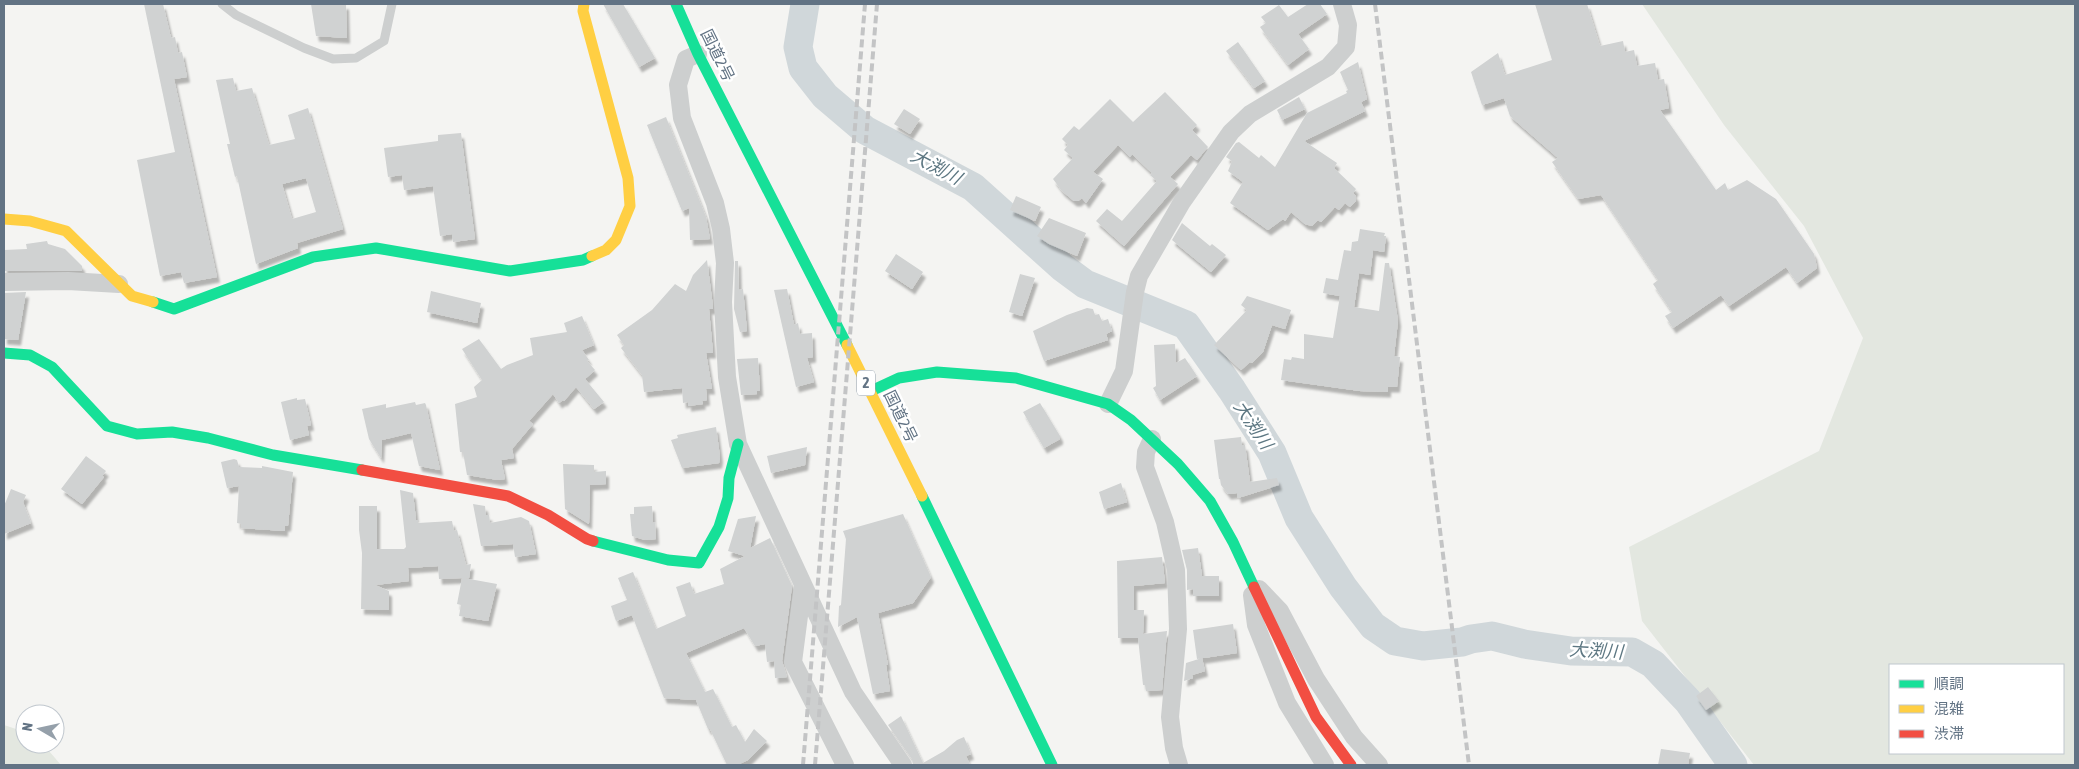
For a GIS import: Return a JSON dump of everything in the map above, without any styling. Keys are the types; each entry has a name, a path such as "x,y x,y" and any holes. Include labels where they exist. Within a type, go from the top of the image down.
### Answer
{"main road":[{"path":"4,218 30,221 66,231 132,296 174,309 312,257 376,248 510,271 583,260 606,250 616,240 630,206 628,178 583,10 584,4"},
{"name":"国道2号","path":"676,4 698,54 871,391 1052,765"},
{"path":"4,353 30,355 52,367 107,426 137,434 172,432 208,438 273,455 508,496 548,516 587,539 668,560 699,563 719,527 728,498 729,478 738,444"},
{"path":"871,391 899,378 937,372 1016,378 1108,404 1152,439 1178,464 1210,501 1233,542 1289,664 1316,717 1351,765"}],"street":[{"path":"1108,404 1124,371 1139,276 1182,202 1231,132 1250,114 1328,67 1346,47 1348,25 1342,4"},
{"path":"698,54 686,59 678,85 682,118 715,203 721,229 725,263 723,302 727,377 738,444 853,692 904,765"},
{"path":"4,282 68,281 119,284"},
{"path":"1152,439 1146,452 1145,467 1165,522 1176,570 1178,629 1170,717 1174,748 1179,765"},
{"path":"1250,580 1256,625 1286,703 1324,765"},
{"path":"1250,580 1280,611 1316,679 1354,737 1379,765"},
{"path":"803,585 794,662 845,765"}],"lane":[{"path":"222,4 236,15 304,48 333,59 356,58 384,41 392,4"}],"shaded area":[{"path":"1642,4 2075,4 2075,765 1754,765 1642,621 1629,547 1819,451 1863,338 1804,226 1724,125"},
{"path":"4,725 15,729 15,754 52,754 61,765 4,765"}],"building":[{"path":"144,4 163,4 171,38 175,37 178,53 182,52 187,77 174,79 217,277 184,283 181,272 160,276 137,160 175,152"},
{"path":"311,4 346,4 347,38 316,36"},
{"path":"603,4 623,4 655,58 639,67"},
{"path":"1308,4 1320,4 1327,14 1298,34 1309,49 1288,65 1260,27 1266,23 1261,17 1279,5 1288,17"},
{"path":"1535,4 1587,4 1600,46 1623,41 1625,52 1634,50 1637,66 1655,63 1658,80 1664,79 1669,108 1660,110 1716,190 1725,183 1728,190 1747,180 1776,199 1814,254 1817,268 1797,283 1786,267 1729,306 1721,295 1673,328 1665,316 1672,312 1653,284 1658,280 1601,195 1578,199 1552,162 1558,158 1510,116 1504,98 1482,105 1471,72 1498,53 1505,75 1552,60"},
{"path":"1238,42 1265,81 1254,88 1226,51"},
{"path":"1358,62 1367,99 1361,102 1365,111 1304,141 1337,163 1334,168 1356,189 1353,193 1356,196 1356,201 1350,207 1345,203 1339,210 1335,207 1321,222 1318,220 1312,226 1305,224 1291,212 1285,221 1283,219 1268,230 1230,203 1243,182 1228,171 1232,161 1226,157 1236,143 1239,142 1259,158 1261,155 1275,167 1307,113 1347,93 1346,91 1348,90 1340,72"},
{"path":"233,78 236,91 252,88 269,145 295,139 288,115 308,108 343,229 297,243 298,248 256,264 237,176 235,177 227,144 230,144 216,80","holes":["306,178 316,212 292,219 282,184"]},
{"path":"1165,92 1197,125 1192,130 1208,147 1197,160 1191,155 1170,177 1178,184 1124,246 1096,221 1107,209 1122,221 1157,181 1150,175 1152,173 1132,154 1130,157 1118,145 1093,172 1103,179 1086,203 1082,198 1074,201 1062,191 1053,179 1073,158 1064,150 1068,145 1062,139 1074,126 1079,130 1110,99 1133,122"},
{"path":"1299,97 1305,109 1282,120 1277,110"},
{"path":"904,109 920,119 910,134 894,124"},
{"path":"666,117 706,217 710,239 690,240 689,208 682,211 647,125"},
{"path":"461,133 475,239 453,242 452,234 440,236 433,186 404,190 402,175 388,177 384,148 438,141 438,135"},
{"path":"1016,196 1041,207 1035,221 1010,210"},
{"path":"1049,218 1086,233 1077,256 1049,244 1037,236"},
{"path":"1182,223 1210,246 1212,244 1226,255 1211,272 1172,240"},
{"path":"1360,229 1385,233 1384,236 1386,236 1384,252 1373,250 1370,275 1359,273 1354,307 1379,311 1385,263 1389,263 1398,321 1394,356 1400,357 1397,387 1388,387 1388,392 1360,391 1281,380 1284,359 1291,360 1292,357 1304,359 1304,334 1333,338 1340,296 1323,293 1326,278 1338,280 1344,250 1351,251 1352,242 1358,241"},
{"path":"47,241 48,244 65,249 82,266 82,271 4,271 4,250 27,249 26,244"},
{"path":"896,254 923,272 912,289 885,271"},
{"path":"707,260 713,307 713,309 709,309 713,353 706,353 712,389 706,389 707,400 702,401 703,404 688,406 688,402 683,403 682,388 644,392 642,375 621,348 624,345 617,335 652,310 675,284 686,291 693,275"},
{"path":"735,261 738,261 739,290 743,289 747,331 740,332 734,309"},
{"path":"1020,274 1035,278 1022,316 1009,312"},
{"path":"787,289 794,325 798,323 800,334 812,333 813,357 807,358 814,382 796,387 774,290"},
{"path":"431,291 481,303 477,323 427,312"},
{"path":"26,292 18,340 4,339 4,293"},
{"path":"1247,296 1291,310 1285,329 1272,325 1263,352 1252,363 1250,362 1241,370 1214,345 1247,310 1241,305"},
{"path":"1087,308 1093,309 1095,315 1099,314 1102,321 1108,319 1112,331 1106,334 1108,340 1044,361 1033,331"},
{"path":"582,316 594,345 582,350 589,360 587,361 595,370 585,379 604,402 594,409 576,387 564,401 559,403 553,394 529,421 533,424 512,449 514,458 501,460 505,479 498,480 467,475 463,452 460,452 455,404 477,397 474,387 482,380 462,349 479,339 501,369 533,355 530,338 567,332 564,323"},
{"path":"1175,344 1176,363 1185,358 1197,376 1160,400 1153,388 1156,386 1154,345"},
{"path":"758,358 760,391 757,391 757,394 741,395 737,359"},
{"path":"297,398 297,400 305,399 311,425 307,426 309,435 290,440 281,402"},
{"path":"415,402 416,405 425,403 426,405 440,470 419,466 411,433 382,440 381,458 369,439 362,409 386,404 386,408"},
{"path":"1040,403 1060,436 1060,439 1044,448 1023,412"},
{"path":"716,427 719,463 682,468 671,440 678,438 677,435"},
{"path":"1241,437 1242,445 1245,445 1250,482 1277,478 1279,485 1238,498 1237,493 1228,494 1219,479 1214,440"},
{"path":"807,447 805,465 771,473 767,456"},
{"path":"86,456 106,471 102,476 104,477 82,504 61,489"},
{"path":"237,460 239,467 262,468 262,466 293,472 288,526 285,526 285,531 241,528 241,524 237,523 239,486 227,488 221,462"},
{"path":"563,464 594,465 594,472 606,471 606,484 590,485 589,524 565,509"},
{"path":"1121,483 1127,502 1104,509 1099,492"},
{"path":"11,489 26,495 23,502 31,523 4,534 4,506"},
{"path":"400,490 413,493 418,523 452,521 454,531 457,530 466,565 471,564 469,578 464,578 497,584 488,621 459,616 461,605 457,604 462,578 439,579 438,566 408,568 409,581 375,585 389,591 389,610 361,609 362,553 359,530 359,506 377,506 377,549 404,549 406,547"},
{"path":"473,504 485,506 486,515 489,515 490,523 521,517 529,521 536,554 515,557 513,544 481,546"},
{"path":"652,506 656,539 645,540 632,536 630,514 634,514 634,507"},
{"path":"903,514 931,577 913,603 878,613 888,665 886,665 890,691 873,694 857,617 838,627 846,539 843,531"},
{"path":"756,516 750,548 770,538 792,586 782,661 787,677 775,678 774,661 767,662 765,644 755,646 744,628 686,653 705,692 713,689 732,727 736,725 745,742 754,729 767,741 748,760 737,765 727,765 710,729 708,729 696,700 664,698 632,615 616,621 611,606 627,600 618,578 633,572 656,629 686,616 676,587 690,582 694,594 724,584 720,569 745,556 728,551 738,519"},
{"path":"1198,548 1202,576 1219,576 1219,596 1193,596 1193,589 1187,590 1187,570 1182,550"},
{"path":"1162,557 1165,583 1134,586 1134,610 1144,610 1143,634 1167,631 1162,690 1146,691 1145,685 1143,685 1138,638 1118,638 1117,561"},
{"path":"1233,624 1237,653 1197,659 1193,630"},
{"path":"1202,658 1205,671 1192,675 1193,678 1184,681 1186,663"},
{"path":"1708,687 1719,701 1706,710 1696,696"},
{"path":"901,716 923,763 964,737 971,754 966,756 970,765 913,765 912,759 888,725"},
{"path":"1661,749 1690,753 1688,765 1658,765"}],"waterway":[{"name":"大渕川","path":"805,4 798,47 803,68 825,96 865,130 973,187 1062,267 1085,284 1186,325 1232,390 1272,453 1299,518 1343,587 1373,626 1395,641 1423,646 1462,642 1492,636 1524,644 1571,651 1632,652 1653,664 1688,701 1733,765"}],"railway":[{"path":"803,765 865,4"},
{"path":"815,765 877,4"},
{"path":"1375,4 1469,765"}],"traffic: fast":[{"path":"676,4 698,54 847,345"},
{"path":"153,302 174,309 313,257 376,248 510,271 583,260 592,256"},
{"path":"4,353 30,355 52,367 107,426 137,434 172,432 208,438 273,455 362,470"},
{"path":"871,391 899,378 937,372 1016,378 1108,404 1131,420 1178,464 1210,501 1233,542 1254,587"},
{"path":"593,541 668,560 699,563 719,527 728,498 729,478 738,444"},
{"path":"922,496 1052,765"}],"traffic: slow":[{"path":"584,4 583,11 628,178 630,206 616,240 606,250 592,256"},
{"path":"4,219 30,221 66,231 132,296 153,302"},
{"path":"847,345 922,496"}],"traffic: jam":[{"path":"362,470 508,496 548,515 593,541"},
{"path":"1254,587 1316,717 1351,765"}]}
